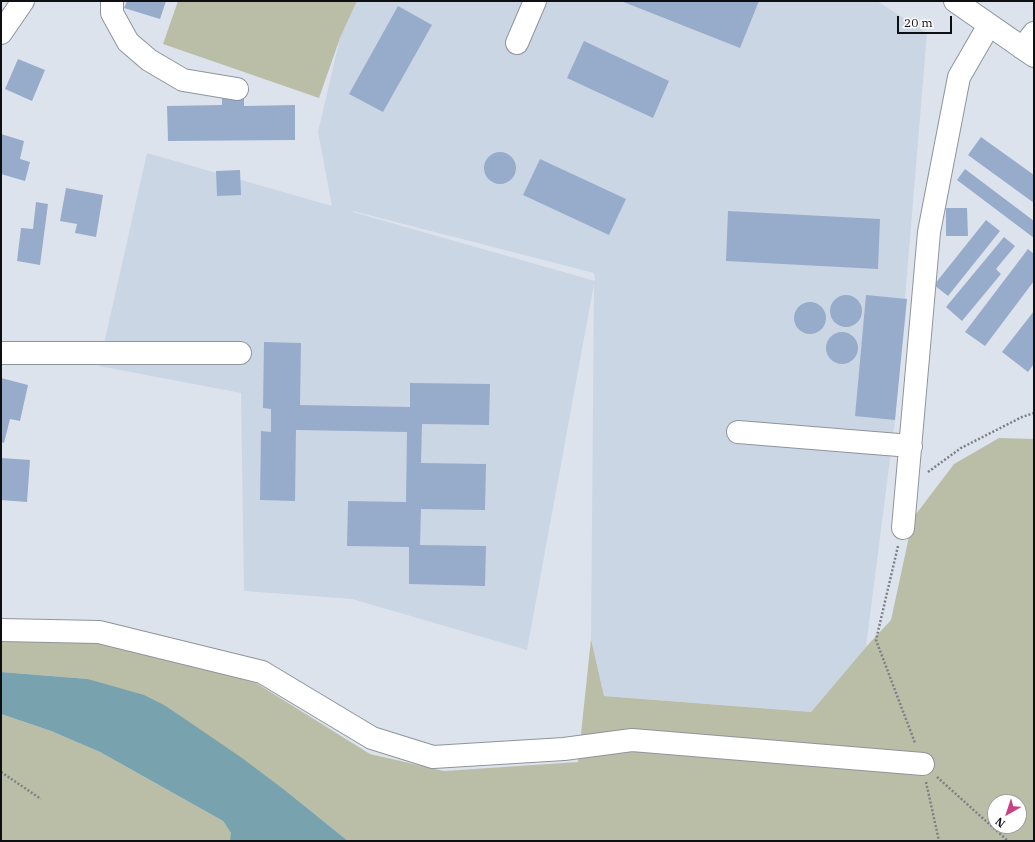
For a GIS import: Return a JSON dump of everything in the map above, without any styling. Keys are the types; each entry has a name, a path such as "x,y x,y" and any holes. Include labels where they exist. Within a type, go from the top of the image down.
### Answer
{"street":[{"path":"1,33 23,1"},
{"path":"112,1 112,13 128,42 149,60 183,80 237,89"},
{"path":"518,43 535,1"},
{"path":"955,1 989,25 1030,46"},
{"path":"903,528 929,232 959,77 989,25"},
{"path":"1,353 240,353"},
{"path":"738,432 910,446"},
{"path":"1,630 99,632 262,672 372,738 433,757 564,749 632,740 922,764"}],"path":[{"path":"907,487 961,448 1022,417 1034,413"},
{"path":"903,528 876,640 922,764 939,841"},
{"path":"922,764 1008,841"},
{"path":"1,772 41,800"}],"shaded area":[{"path":"357,1 877,1 927,33 895,420 866,647 811,712 604,696 591,639 594,284 527,650 352,599 244,591 241,393 99,366 147,153 332,206 318,132 340,38","holes":["353,211 594,273 595,281"]}],"green space":[{"path":"178,1 357,1 340,38 319,98 163,44"},
{"path":"999,438 1034,439 1034,841 348,841 286,791 166,706 88,679 1,672 1,642 98,639 256,683 370,754 444,771 578,762 591,639 604,696 811,712 891,620 913,518 954,464"},
{"path":"1,714 51,731 100,752 223,821 231,833 230,841 1,841"}],"water":[{"path":"1,672 88,679 144,695 166,706 242,758 348,841 230,841 231,833 223,821 100,752 51,731 1,714"}],"building":[{"path":"127,1 166,1 160,19 124,8"},
{"path":"621,1 759,1 740,48"},
{"path":"398,6 432,25 383,112 349,94"},
{"path":"584,41 669,81 653,118 567,78"},
{"path":"18,59 45,70 32,101 5,89"},
{"path":"222,97 244,97 244,106 295,105 295,140 168,141 167,106 222,105"},
{"path":"1,134 24,141 20,159 30,162 25,181 1,174"},
{"path":"981,137 1034,175 1034,203 968,155"},
{"path":"500,152 511,157 516,168 511,179 500,184 489,179 484,168 489,157"},
{"path":"540,159 626,199 609,235 523,195"},
{"path":"965,169 1034,221 1034,238 957,180"},
{"path":"240,170 241,195 217,196 216,171"},
{"path":"66,188 103,195 96,237 75,233 77,224 60,221"},
{"path":"36,202 48,204 40,265 17,261 21,228 33,229"},
{"path":"946,208 967,208 968,236 946,236"},
{"path":"728,211 880,219 878,269 726,261"},
{"path":"986,220 1000,231 948,296 934,285"},
{"path":"1004,237 1015,246 996,269 1001,274 962,321 946,307"},
{"path":"1028,249 1034,254 1034,281 985,346 965,332"},
{"path":"846,295 855,298 859,302 862,311 859,320 855,324 846,327 837,324 833,320 830,311 833,302 837,298"},
{"path":"866,295 907,299 895,420 855,416"},
{"path":"810,302 819,305 823,309 826,318 823,327 819,331 810,334 801,331 797,327 794,318 797,309 801,305"},
{"path":"1034,311 1034,364 1028,372 1002,352"},
{"path":"842,332 851,335 855,339 858,348 855,357 851,361 842,364 833,361 829,357 826,348 829,339 833,335"},
{"path":"264,342 301,343 300,405 410,407 410,383 490,384 489,425 422,424 421,463 486,464 485,510 421,509 420,545 486,546 485,586 409,584 409,547 347,546 348,501 406,502 407,432 296,430 295,501 260,500 261,431 271,432 271,409 263,408"},
{"path":"1,378 28,385 20,421 10,419 4,443 1,442"},
{"path":"1,458 30,460 27,502 1,500"}]}
